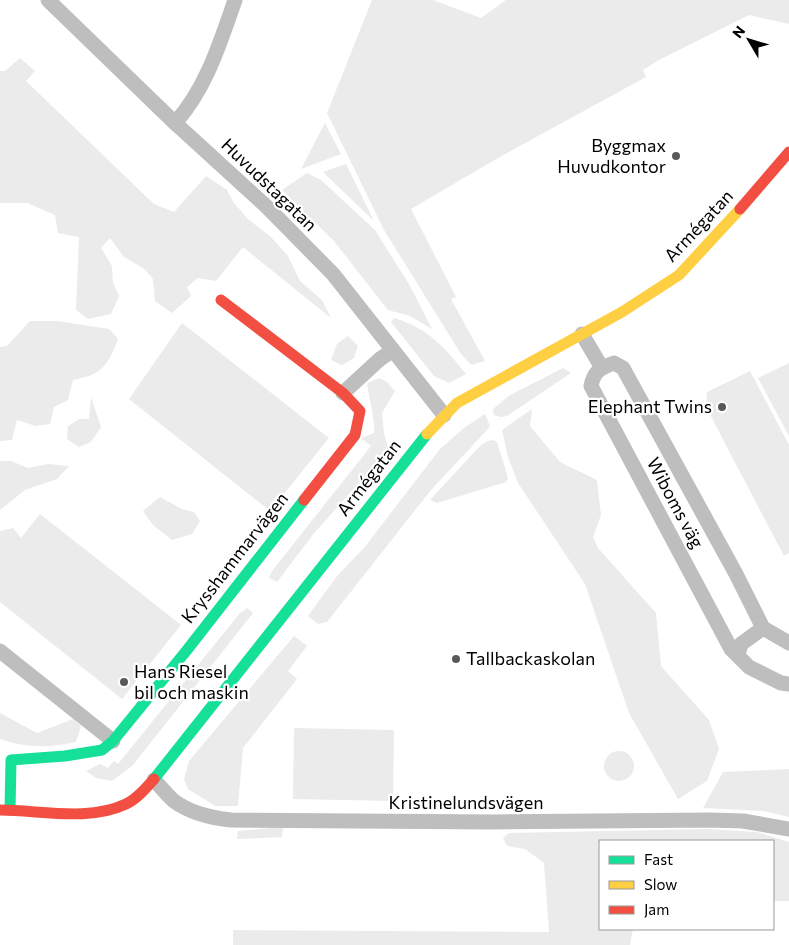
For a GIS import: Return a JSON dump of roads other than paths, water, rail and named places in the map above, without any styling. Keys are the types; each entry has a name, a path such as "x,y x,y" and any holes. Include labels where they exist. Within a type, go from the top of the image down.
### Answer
{"street":[{"name":"Huvudstagatan","path":"48,0 175,123 266,206 333,274 444,415"},
{"path":"175,123 187,110 213,61 235,0"},
{"name":"Armégatan","path":"5,810 95,813 128,803 154,780 404,462 444,415 457,403 622,312 679,275 707,246 789,152"},
{"name":"Krysshammarvägen","path":"5,810 11,760 65,756 102,750 113,741 356,435 360,411 343,393 221,300"},
{"path":"582,334 602,368"},
{"path":"343,393 392,350"},
{"name":"Wiboms väg","path":"763,628 736,574 623,368 614,364 602,368 593,377 591,386 732,649 749,667 786,679"},
{"path":"738,656 741,644 763,628 789,643"},
{"path":"0,651 113,741"},
{"name":"Kristinelundsvägen","path":"154,780 180,804 202,815 231,820 493,822 710,820 743,821 789,829"}],"place":[{"name":"Byggmax Huvudkontor","path":"676,156"},
{"name":"Elephant Twins","path":"722,407"},
{"name":"Tallbackaskolan","path":"456,659"},
{"name":"Hans Riesel bil och maskin","path":"124,682"}]}
